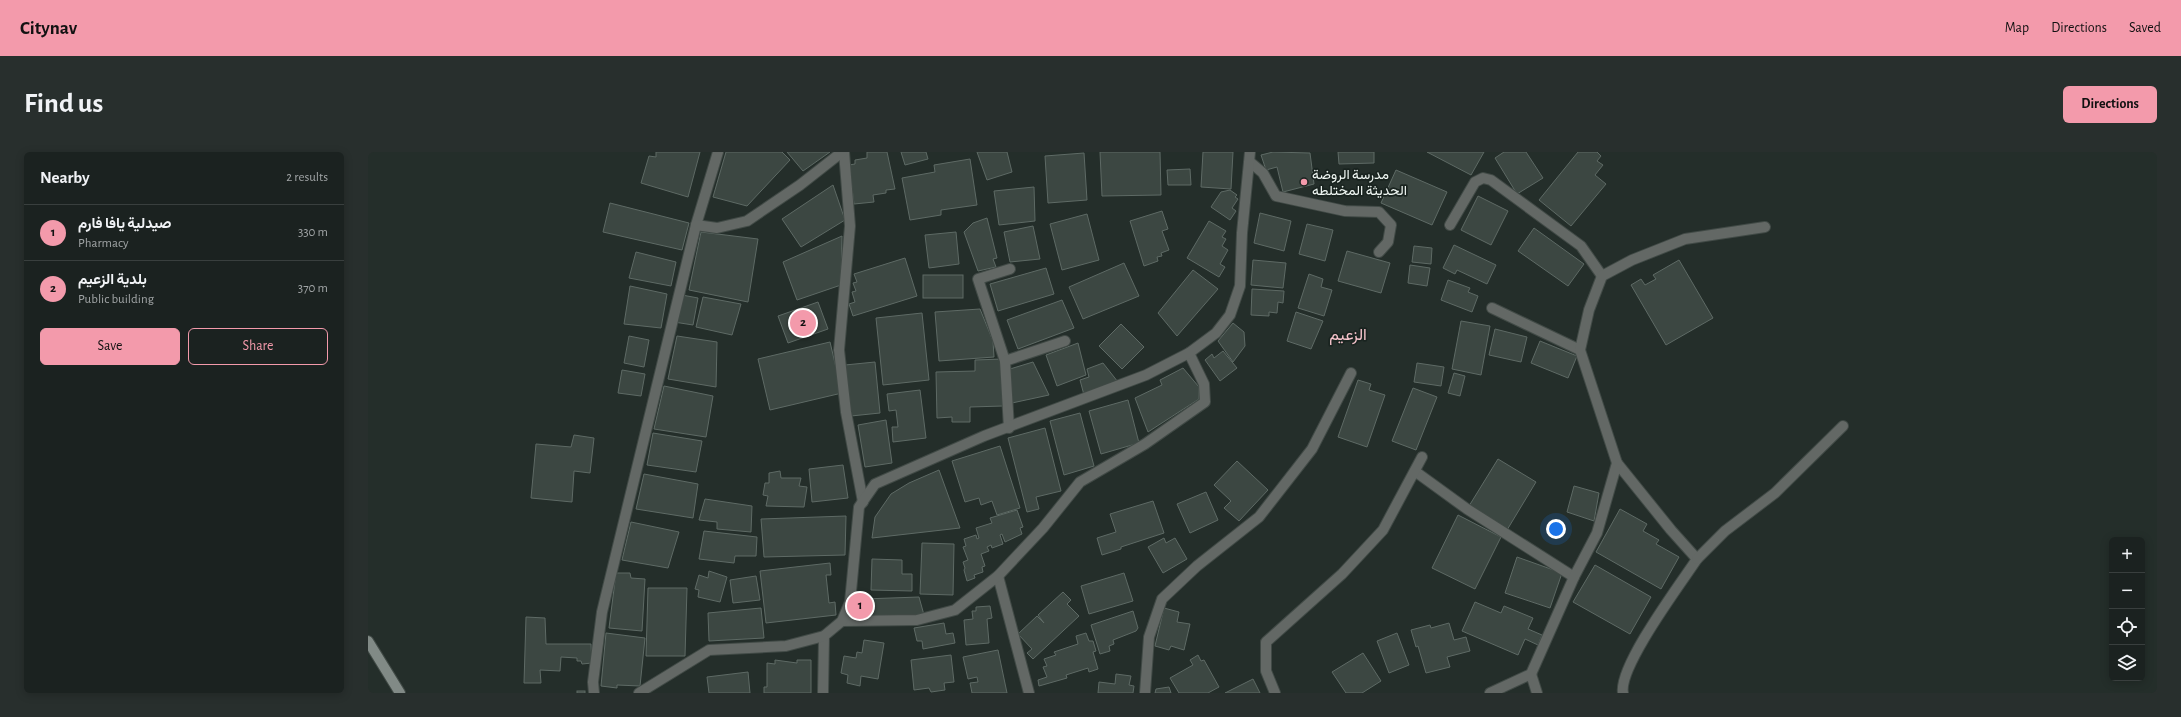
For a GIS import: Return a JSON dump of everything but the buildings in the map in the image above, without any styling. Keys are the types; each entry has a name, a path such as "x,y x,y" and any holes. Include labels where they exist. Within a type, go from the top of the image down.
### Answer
{"main road":[{"path":"368,641 400,693"}],"street":[{"path":"594,693 593,682 602,612 696,225 718,152"},
{"path":"696,225 717,228 747,221 800,185 843,152"},
{"path":"843,152 850,226 839,350 846,412 863,502"},
{"path":"1250,157 1263,173 1276,196 1345,211 1379,212 1390,225 1388,242 1379,252"},
{"path":"639,693 709,650 786,646 824,636 842,621 850,602 859,507 875,484 906,469 1146,375 1189,353 1216,333 1230,315 1240,286 1242,233 1250,157"},
{"path":"1450,225 1475,182 1483,178 1490,180 1581,246 1602,276"},
{"path":"1697,559 1670,530 1617,463 1580,350 1589,310 1602,276 1632,260 1685,239 1765,227"},
{"path":"1009,428 1005,361 978,278 1010,268"},
{"path":"1492,308 1580,350"},
{"path":"1005,361 1065,342"},
{"path":"842,621 917,620 955,610 998,576 1043,528 1080,482 1146,444 1205,402 1204,384 1189,353"},
{"path":"1145,693 1149,637 1162,599 1197,566 1259,517 1312,450 1351,373"},
{"path":"1623,693 1622,689 1629,665 1666,604 1697,559 1725,531 1775,493 1843,426"},
{"path":"1275,693 1266,671 1266,642 1342,574 1383,530 1416,472 1422,457"},
{"path":"1490,693 1531,674 1574,577 1598,533 1617,463"},
{"path":"1416,472 1466,509 1574,577"},
{"path":"998,576 1030,693"},
{"path":"824,636 824,693"},
{"path":"1531,674 1537,693"}],"place":[{"name":"مدرسة الروضة الحديثة المختلطه","path":"1304,182"},
{"name":"بلدية الزعيم","path":"803,323"},
{"name":"صيدلية يافا فارم","path":"860,606"}],"district":[{"name":"الزعيم","path":"1348,334"}]}
